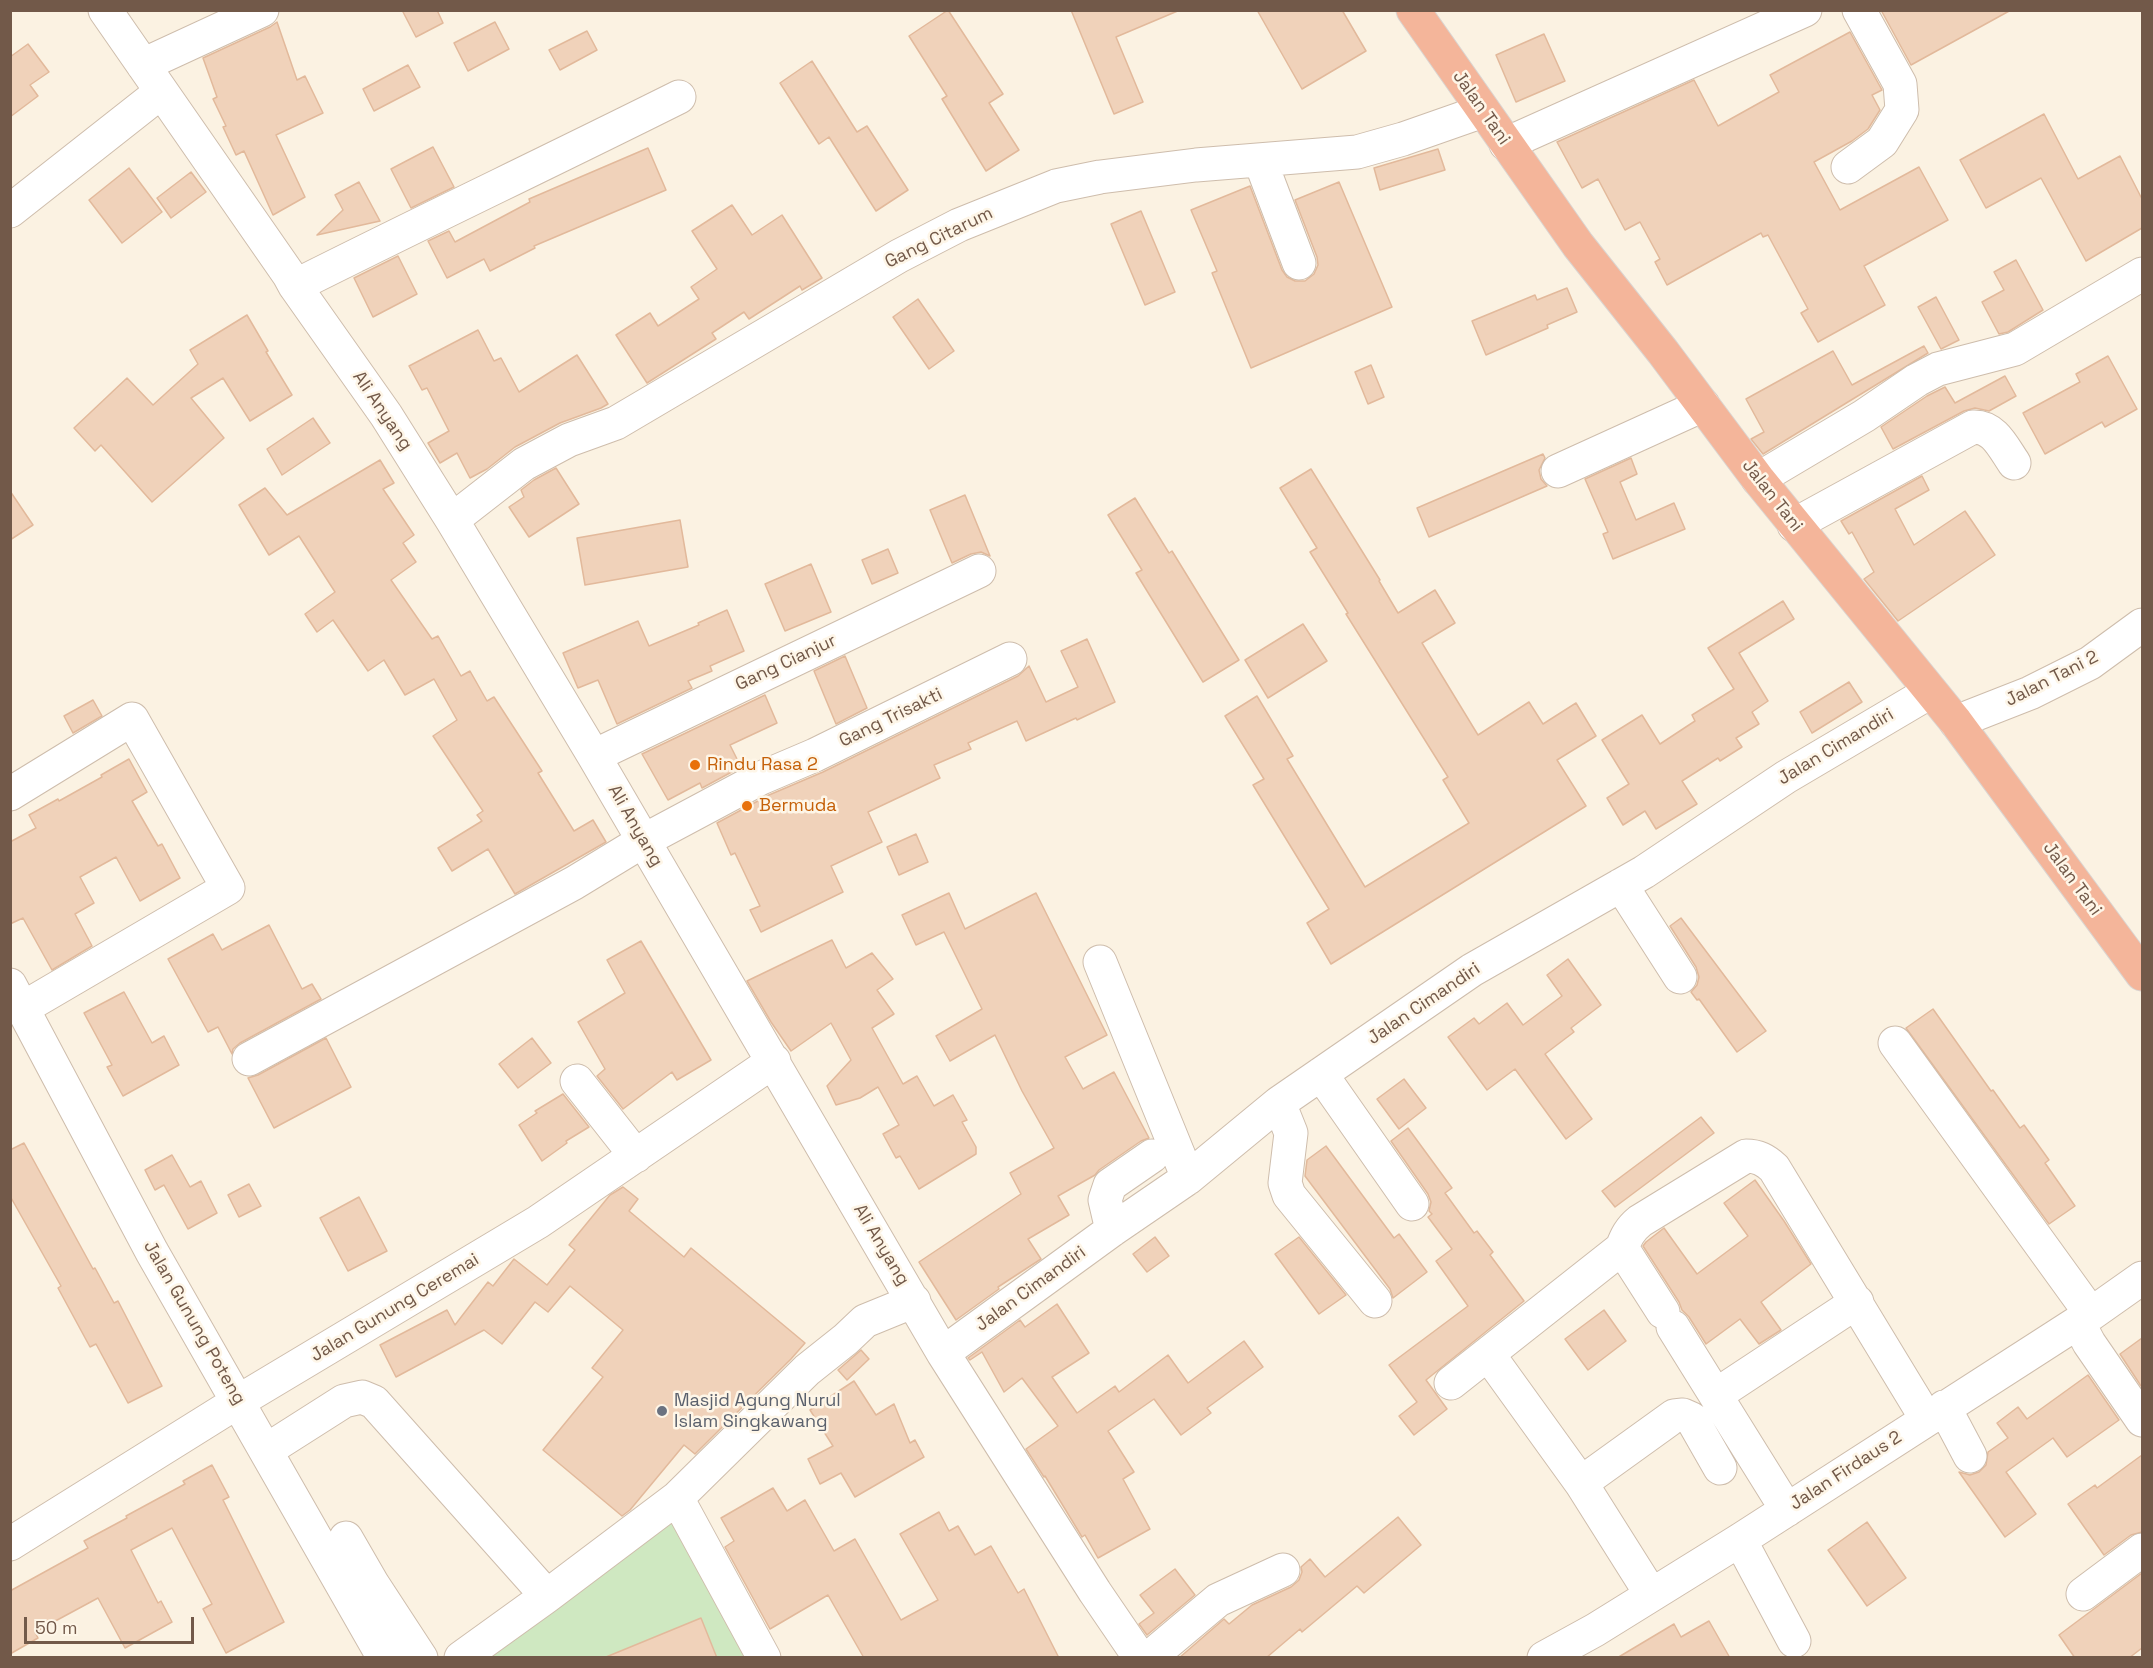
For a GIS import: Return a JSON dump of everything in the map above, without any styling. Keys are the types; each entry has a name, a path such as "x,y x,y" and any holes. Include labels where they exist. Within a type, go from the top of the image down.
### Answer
{"highway":[{"name":"Jalan Tani","path":"1413,10 1578,245 1794,525 1956,722 2142,974"}],"street":[{"name":"Ali Anyang","path":"105,10 289,275 294,286 386,415 452,520 774,1061 943,1353 1095,1592 1140,1658"},
{"path":"10,211 152,78 262,10"},
{"path":"1506,144 1804,10"},
{"path":"1848,167 1882,142 1902,110 1900,84 1859,10"},
{"path":"294,286 679,97"},
{"name":"Gang Citarum","path":"452,520 525,464 569,440 616,423 890,261 959,225 1056,186 1075,180 1196,165 1357,152 1403,139 1483,111"},
{"path":"1260,160 1299,263"},
{"path":"1758,479 1863,416 1917,380 1938,369 2015,349 2142,274"},
{"path":"1558,471 1703,405"},
{"path":"1794,525 1973,427 1981,426 1991,431 2014,463"},
{"name":"Gang Cianjur","path":"594,756 979,571"},
{"name":"Jalan Tani 2","path":"1956,722 2030,693 2090,663 2142,625"},
{"name":"Gang Trisakti","path":"249,1059 574,883 643,841 761,778 815,755 1010,659"},
{"name":"Jalan Cimandiri","path":"943,1353 1112,1230 1188,1179 1279,1103 1472,970 1644,872 1786,777 1930,692"},
{"path":"10,794 132,719 228,888 17,997"},
{"path":"1621,885 1680,977"},
{"path":"1100,962 1188,1179"},
{"name":"Jalan Gunung Poteng","path":"17,997 152,1252 267,1450 361,1589 384,1658"},
{"path":"1896,1043 2084,1318 2089,1342 2142,1420"},
{"name":"Jalan Gunung Ceremai","path":"10,1544 239,1401 538,1222 774,1061"},
{"path":"1321,1074 1412,1204"},
{"path":"576,1081 636,1156"},
{"path":"1279,1103 1291,1133 1285,1184 1289,1195 1375,1300"},
{"path":"1112,1230 1105,1200 1110,1185 1152,1156"},
{"path":"1451,1383 1622,1248 1627,1236 1640,1221 1746,1156 1755,1156 1767,1161 1774,1168 1857,1302 1935,1413 1970,1456"},
{"path":"1622,1248 1787,1510"},
{"name":"Jalan Firdaus 2","path":"1544,1658 1595,1630 1740,1540 2084,1318 2142,1278"},
{"path":"461,1658 677,1498 807,1370 865,1321 914,1301"},
{"path":"1716,1395 1857,1302"},
{"path":"1488,1354 1581,1483 1651,1594"},
{"path":"267,1450 344,1401 362,1397 374,1402 547,1596"},
{"path":"1581,1483 1674,1416 1683,1415 1692,1419 1720,1468"},
{"path":"677,1498 764,1658"},
{"path":"346,1538 361,1589 421,1658"},
{"path":"1740,1540 1794,1641"},
{"path":"2083,1594 2142,1550"},
{"path":"1149,1658 1218,1600 1283,1570"}],"green space":[{"path":"675,1519 753,1658 482,1658"}],"building":[{"path":"402,10 437,10 443,23 416,37"},
{"path":"948,10 1003,94 989,103 1019,150 986,171 942,99 947,96 909,36"},
{"path":"1071,10 1180,10 1116,37 1143,102 1114,114"},
{"path":"1257,10 1342,10 1366,51 1302,89"},
{"path":"1881,10 2011,10 1911,65"},
{"path":"277,22 297,80 305,76 323,113 276,135 305,197 273,215 244,151 236,155 223,127 226,126 213,99 217,97 203,58"},
{"path":"495,22 509,49 468,71 454,43"},
{"path":"587,31 597,50 560,70 549,50"},
{"path":"1850,32 1882,90 1872,95 1880,110 1868,129 1852,141 1814,162 1840,210 1919,167 1948,220 1864,266 1885,305 1818,342 1801,313 1808,309 1768,235 1763,237 1761,233 1667,285 1655,262 1660,259 1640,222 1625,230 1598,179 1582,188 1557,142 1694,80 1718,126 1779,92 1770,75"},
{"path":"1544,34 1565,81 1516,102 1496,55"},
{"path":"28,44 49,72 30,85 38,96 10,117 10,57"},
{"path":"812,61 857,132 867,126 908,190 876,211 829,137 819,144 780,83"},
{"path":"408,65 420,87 374,111 363,89"},
{"path":"2044,114 2078,179 2120,156 2142,199 2142,228 2086,261 2041,178 1986,208 1960,160"},
{"path":"433,147 454,187 411,208 391,169"},
{"path":"648,148 666,190 534,246 535,248 490,271 484,259 447,278 428,241 449,231 455,242 530,202 529,199"},
{"path":"1438,149 1445,170 1380,190 1374,168"},
{"path":"129,168 162,212 122,243 89,200"},
{"path":"191,172 206,192 171,218 157,198"},
{"path":"359,182 380,221 317,235 343,210 335,195"},
{"path":"1339,182 1392,307 1251,368 1212,273 1217,271 1191,210 1250,186 1282,270 1287,277 1295,281 1305,281 1314,274 1318,265 1295,200"},
{"path":"732,205 752,235 782,215 822,278 802,290 800,286 749,319 744,312 712,333 716,339 647,383 616,335 650,313 658,326 699,299 691,287 717,269 692,231"},
{"path":"1141,211 1175,292 1145,305 1111,224"},
{"path":"398,256 417,294 373,317 354,278"},
{"path":"2016,260 2043,310 2008,332 1999,334 1982,302 2004,290 1994,272"},
{"path":"1567,288 1577,312 1547,325 1548,328 1486,355 1472,321 1535,295 1537,300"},
{"path":"1936,297 1959,340 1941,349 1918,307"},
{"path":"918,299 954,351 929,369 893,317"},
{"path":"247,315 292,395 250,421 223,378 191,398 224,438 152,502 101,445 95,451 74,428 127,378 153,405 198,364 190,350"},
{"path":"478,330 494,361 501,358 519,392 577,355 608,404 560,423 515,447 487,469 470,478 457,453 440,463 428,443 449,431 427,388 422,390 409,366"},
{"path":"1924,346 1928,353 1763,454 1751,439 1764,432 1746,399 1833,351 1852,385"},
{"path":"2108,356 2137,409 2105,427 2102,422 2045,454 2023,413 2080,382 2076,374"},
{"path":"1371,365 1384,397 1368,404 1355,372"},
{"path":"2005,376 2016,396 1989,411 1975,408 1964,411 1893,449 1881,427 1927,396 1945,387 1955,403"},
{"path":"313,418 330,443 282,475 267,449"},
{"path":"1543,454 1545,458 1539,470 1541,479 1547,486 1429,537 1417,508"},
{"path":"1631,458 1637,474 1620,482 1636,520 1674,503 1685,529 1613,559 1603,534 1608,532 1585,479"},
{"path":"380,460 394,483 383,489 414,535 403,543 416,562 391,580 432,639 438,636 461,676 470,671 487,701 494,697 542,771 538,773 574,831 593,820 606,842 515,894 488,849 452,871 438,848 482,821 477,815 483,811 433,736 457,720 434,679 405,695 384,660 368,671 333,620 317,632 305,614 335,592 299,536 269,555 239,505 265,488 287,515"},
{"path":"556,468 579,504 529,537 509,507 524,497 521,490"},
{"path":"1311,469 1398,613 1435,590 1455,623 1422,643 1478,735 1529,702 1543,724 1576,703 1596,736 1557,760 1586,806 1331,964 1307,923 1329,909 1253,785 1264,779 1225,716 1257,696 1293,756 1287,759 1365,887 1469,823 1443,780 1448,777 1310,552 1317,548 1280,488"},
{"path":"1922,476 1929,490 1895,509 1914,545 1965,511 1995,555 1898,621 1864,579 1874,572 1852,532 1849,534 1841,521"},
{"path":"10,491 33,525 10,540"},
{"path":"965,495 990,556 981,552 952,563 930,510"},
{"path":"1135,498 1169,553 1172,551 1239,660 1203,682 1136,573 1142,570 1108,515"},
{"path":"680,520 688,567 585,585 577,538"},
{"path":"888,549 898,573 872,584 862,560"},
{"path":"811,564 831,612 785,631 765,584"},
{"path":"1783,601 1794,619 1739,653 1768,701 1752,712 1759,724 1736,738 1742,747 1720,761 1718,758 1682,781 1697,804 1656,829 1645,811 1623,825 1607,798 1629,784 1602,740 1642,715 1660,744 1695,721 1692,715 1734,689 1708,648"},
{"path":"727,610 744,651 710,666 712,671 688,681 692,688 617,724 598,680 578,688 563,653 638,621 649,646 699,625 698,623"},
{"path":"1303,624 1327,661 1268,698 1245,660"},
{"path":"1087,639 1115,702 1026,741 1017,721 968,743 971,749 934,765 940,778 868,812 882,842 831,866 843,892 761,932 750,910 760,906 735,853 731,855 717,823 769,795 823,772 1018,676 1029,666 1046,702 1078,687 1061,651"},
{"path":"845,656 867,708 836,724 814,671"},
{"path":"1849,682 1862,702 1812,733 1800,712"},
{"path":"765,695 777,723 730,745 741,767 702,788 700,783 668,800 642,754"},
{"path":"93,700 102,716 73,733 64,716"},
{"path":"129,759 147,792 132,801 158,846 162,844 180,878 140,901 116,857 80,877 94,903 75,914 92,946 52,970 23,918 10,924 10,842 36,828 29,815 102,777 101,775"},
{"path":"916,834 928,862 899,875 887,847"},
{"path":"949,893 965,929 1036,893 1107,1035 1065,1057 1083,1089 1114,1072 1149,1138 1141,1141 1095,1175 1058,1196 1069,1215 1028,1239 1041,1259 998,1287 999,1289 956,1320 919,1262 1021,1194 1010,1173 1054,1148 1022,1091 995,1035 950,1061 936,1036 982,1009 944,932 916,945 902,915"},
{"path":"1681,918 1766,1031 1737,1052 1699,999 1697,1000 1691,992 1697,985 1699,977 1696,967 1670,926"},
{"path":"269,925 302,989 312,984 321,999 240,1043 233,1049 232,1054 218,1027 208,1032 168,959 213,934 222,950"},
{"path":"832,940 846,968 872,953 893,979 877,990 894,1014 872,1028 903,1084 917,1076 934,1106 953,1095 967,1120 962,1122 976,1147 976,1154 919,1189 900,1156 896,1158 883,1134 899,1125 878,1087 860,1098 836,1105 827,1086 851,1060 831,1023 791,1051 747,981"},
{"path":"641,941 711,1060 677,1080 672,1072 623,1109 597,1076 605,1069 578,1022 625,993 607,960"},
{"path":"1568,959 1601,1005 1571,1028 1574,1032 1545,1054 1592,1119 1566,1139 1515,1069 1487,1090 1448,1037 1474,1018 1479,1024 1507,1003 1523,1025 1562,996 1547,975"},
{"path":"124,992 152,1043 164,1036 179,1065 123,1096 107,1067 112,1065 84,1013"},
{"path":"1933,1009 2020,1128 2024,1125 2049,1160 2045,1163 2075,1206 2049,1224 1906,1028"},
{"path":"326,1038 351,1087 274,1128 248,1078 258,1075"},
{"path":"532,1038 551,1063 518,1088 499,1064"},
{"path":"1404,1079 1426,1108 1399,1129 1377,1099"},
{"path":"563,1094 589,1127 566,1141 567,1143 542,1161 519,1125 537,1113 535,1111"},
{"path":"1701,1117 1714,1133 1615,1207 1602,1191"},
{"path":"1408,1128 1452,1188 1445,1193 1474,1233 1477,1231 1493,1252 1490,1255 1524,1301 1426,1380 1447,1409 1414,1435 1399,1416 1417,1402 1389,1365 1468,1306 1436,1261 1452,1249 1428,1217 1432,1214 1429,1211 1431,1202 1428,1194 1391,1141"},
{"path":"24,1143 93,1269 95,1268 114,1303 118,1301 162,1386 128,1403 96,1344 90,1347 58,1288 61,1286 10,1196 10,1150"},
{"path":"1326,1146 1394,1238 1399,1234 1427,1272 1393,1298 1390,1289 1305,1176 1307,1160"},
{"path":"172,1155 190,1187 201,1181 217,1213 188,1229 164,1185 155,1190 145,1170"},
{"path":"1755,1180 1811,1264 1761,1302 1781,1330 1759,1344 1740,1319 1706,1344 1682,1310 1643,1246 1664,1228 1697,1274 1748,1236 1724,1203"},
{"path":"249,1184 261,1206 239,1217 228,1195"},
{"name":"Masjid Agung Nurul Islam Singkawang","path":"623,1187 638,1199 629,1211 684,1257 691,1248 805,1343 695,1454 684,1445 630,1510 622,1516 543,1450 603,1377 592,1368 623,1330 570,1286 548,1312 535,1302 502,1344 484,1330 396,1377 380,1345 447,1310 455,1325 488,1282 493,1286 514,1259 547,1285 575,1250 569,1245 610,1195"},
{"path":"359,1197 387,1251 348,1271 320,1218"},
{"path":"1155,1237 1169,1256 1147,1272 1133,1254"},
{"path":"1299,1237 1346,1295 1319,1314 1275,1254"},
{"path":"1057,1304 1089,1353 1052,1377 1077,1413 1115,1386 1119,1392 1168,1355 1188,1383 1244,1341 1263,1367 1207,1408 1211,1413 1181,1435 1154,1399 1108,1431 1134,1472 1123,1479 1150,1529 1098,1558 1085,1535 1082,1537 1026,1449 1058,1426 1022,1378 1004,1392 982,1352 970,1360 968,1358 1020,1320 1025,1327"},
{"path":"1604,1310 1626,1341 1588,1370 1565,1339"},
{"path":"2142,1338 2142,1385 2141,1386 2120,1354"},
{"path":"861,1350 869,1359 847,1380 838,1370"},
{"path":"2088,1375 2119,1420 2067,1457 2053,1438 2006,1472 2036,1514 2005,1537 1959,1472 1970,1475 1979,1472 1986,1465 1988,1452 2008,1438 1997,1423 2018,1407 2027,1419"},
{"path":"854,1381 876,1415 894,1404 910,1443 915,1440 924,1457 855,1497 841,1473 820,1484 808,1459 833,1446 810,1410"},
{"path":"2142,1455 2142,1532 2131,1535 2104,1555 2068,1504 2095,1485 2097,1488"},
{"path":"212,1465 229,1497 223,1500 284,1622 226,1653 203,1609 212,1604 172,1528 131,1550 158,1603 161,1601 172,1622 125,1648 98,1598 35,1632 38,1638 10,1654 10,1591 88,1548 84,1541 185,1484 183,1481"},
{"path":"773,1488 787,1511 805,1500 834,1551 855,1539 901,1620 938,1600 900,1534 939,1512 949,1531 958,1526 975,1555 991,1546 1018,1593 1024,1589 1059,1658 864,1658 828,1595 770,1629 725,1547 734,1541 721,1518"},
{"path":"1398,1517 1421,1545 1364,1593 1357,1586 1302,1632 1300,1629 1266,1658 1179,1658 1224,1619 1229,1624 1252,1605 1291,1587 1299,1580 1301,1567 1310,1559 1325,1577"},
{"path":"1867,1522 1906,1578 1867,1606 1828,1550"},
{"path":"1175,1569 1195,1595 1147,1635 1139,1624 1154,1613 1140,1595"},
{"path":"2142,1573 2142,1648 2129,1658 2075,1658 2059,1635"},
{"path":"701,1618 717,1658 606,1658 606,1657"},
{"path":"1709,1621 1730,1658 1617,1658 1674,1624 1681,1637"}],"place":[{"name":"Rindu Rasa 2","path":"695,765"},
{"name":"Bermuda","path":"747,806"},
{"name":"Masjid Agung Nurul Islam Singkawang","path":"662,1411"}]}
